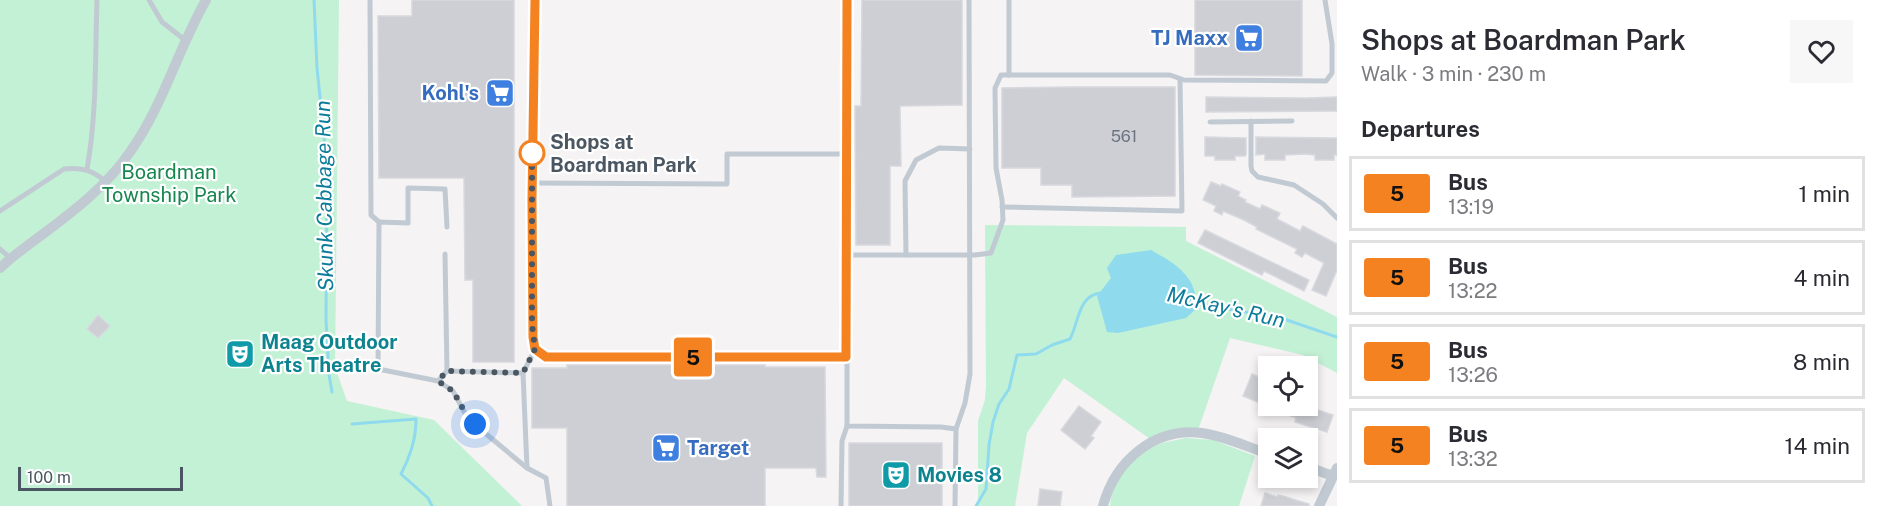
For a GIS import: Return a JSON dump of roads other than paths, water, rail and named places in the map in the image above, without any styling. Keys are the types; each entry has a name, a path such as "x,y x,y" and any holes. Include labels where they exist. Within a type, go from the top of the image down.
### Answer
{"street":[{"path":"0,268 78,207 130,152 143,131 206,0"},
{"path":"1102,506 1113,478 1123,464 1138,450 1153,441 1185,433 1201,433 1258,450"},
{"path":"1318,469 1335,472 1319,506"}],"lane":[{"path":"87,169 92,144 97,0"},
{"path":"149,0 162,22 185,40"},
{"path":"370,0 371,215 378,222 408,223 408,188 445,189 447,227"},
{"path":"526,468 523,373 535,349 532,324 532,183 535,0"},
{"path":"841,506 842,441 847,426 847,0"},
{"path":"955,506 956,429 970,374 969,0"},
{"path":"1009,0 1009,75"},
{"path":"846,255 991,253 1003,220 996,168 995,88 1001,75 1170,75 1180,79 1208,81 1326,81 1332,73 1332,44 1325,0"},
{"path":"1002,207 1182,211 1180,79"},
{"path":"1251,121 1251,166 1255,175 1294,185 1323,204 1337,218"},
{"path":"1210,122 1292,121"},
{"path":"906,255 906,181 916,160 939,148 970,149"},
{"path":"532,183 727,184 727,154 847,154"},
{"path":"0,211 64,169 87,169 105,181"},
{"path":"378,222 378,369 438,381 453,391 466,414 526,468 546,478 550,506"},
{"path":"0,249 10,259"},
{"path":"438,381 447,371 446,254"},
{"path":"535,349 546,357 846,357"},
{"path":"447,371 523,373"},
{"path":"847,426 956,429"}],"water":[{"path":"1151,250 1177,266 1187,277 1195,292 1195,310 1186,318 1118,333 1107,332 1097,296 1111,278 1107,268 1116,255"}],"waterway":[{"name":"Skunk Cabbage Run","path":"314,0 317,68 327,166 326,320 332,392"},
{"name":"McKay's Run","path":"976,506 986,489 993,422 999,404 1009,389 1017,355 1036,354 1070,339 1083,304 1093,295 1101,293"},
{"name":"McKay's Run","path":"1192,303 1281,318 1337,337"},
{"name":"Skunk Cabbage Run","path":"352,424 416,419 412,448 401,474 428,498 432,506"}],"place":[{"name":"TJ Maxx","path":"1249,38"},
{"name":"Kohl's","path":"500,93"},
{"name":"Shops at Boardman Park","path":"532,153"},
{"name":"Maag Outdoor Arts Theatre","path":"240,354"},
{"name":"Target","path":"666,448"},
{"name":"Movies 8","path":"896,475"}],"park label":[{"name":"Boardman Township Park","path":"169,184"}]}
